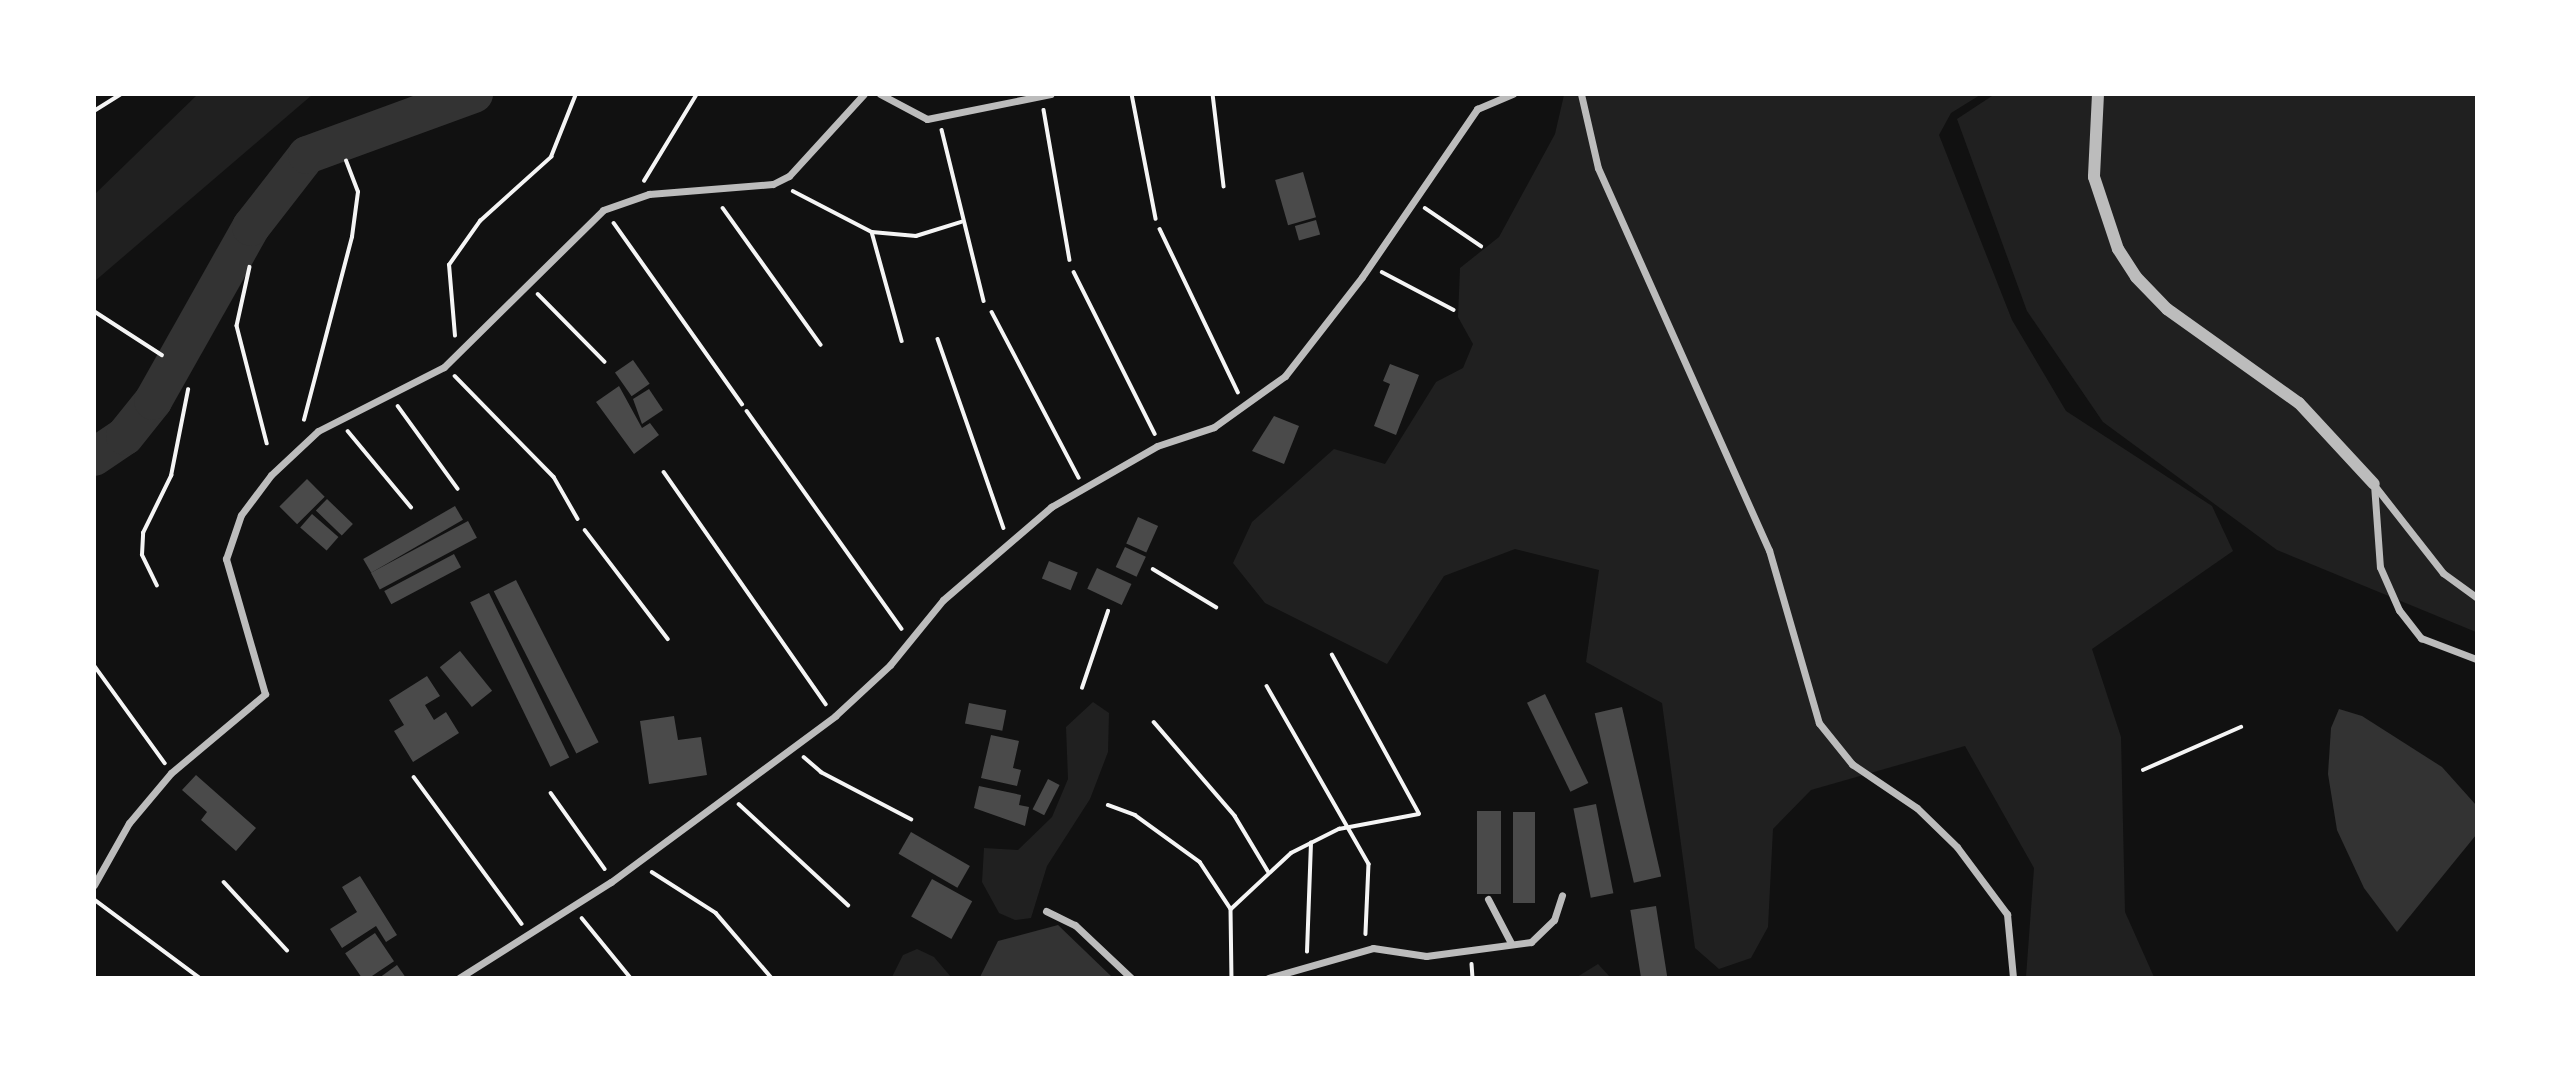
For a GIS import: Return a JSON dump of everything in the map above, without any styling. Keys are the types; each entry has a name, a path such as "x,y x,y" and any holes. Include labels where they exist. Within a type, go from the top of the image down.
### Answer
{"street":[{"path":"94,885 129,823 171,773 265,694 226,559 241,515 271,475 339,418 444,367 570,236 603,210 649,194 774,184 789,176 864,94"},
{"path":"880,94 920,119 1051,94"},
{"path":"459,978 611,882 835,716 890,664 943,600 1051,507 1157,446 1214,427 1285,376 1362,277 1477,109 1513,94"},
{"path":"1581,94 1598,168 1769,550 1819,723 1852,764 1917,808 1957,847 2007,914 2013,978"},
{"path":"2098,94 2094,177 2118,249 2136,277 2167,309 2299,403 2374,484 2443,573 2476,597"},
{"path":"2374,484 2380,567 2399,610 2421,638 2476,659"},
{"path":"1268,978 1339,953 1373,948 1454,955 1511,943 1531,942 1546,931 1562,895"},
{"path":"1488,899 1511,943"},
{"path":"1046,911 1075,925 1131,978"}],"path":[{"path":"94,111 121,94"},
{"path":"455,338 449,265 481,221 551,157 576,94"},
{"path":"645,181 697,94"},
{"path":"1132,94 1156,219"},
{"path":"1213,94 1224,186"},
{"path":"1043,105 1070,260"},
{"path":"941,125 961,222 984,301"},
{"path":"304,420 352,237 358,192 346,161"},
{"path":"789,189 872,232 916,236 961,222"},
{"path":"1421,204 1481,246"},
{"path":"723,208 821,345"},
{"path":"614,223 742,404"},
{"path":"1160,229 1238,392"},
{"path":"872,232 902,341"},
{"path":"250,267 237,326 267,443"},
{"path":"1379,271 1454,310"},
{"path":"1074,272 1156,435"},
{"path":"533,289 605,362"},
{"path":"94,311 162,355"},
{"path":"992,312 1079,480"},
{"path":"938,338 1004,528"},
{"path":"455,376 547,469 578,519"},
{"path":"158,586 142,555 143,533 171,476 188,390"},
{"path":"398,406 458,489"},
{"path":"747,411 902,629"},
{"path":"348,431 411,507"},
{"path":"664,472 827,706"},
{"path":"584,530 667,639"},
{"path":"1153,569 1216,607"},
{"path":"1082,688 1108,611"},
{"path":"1231,909 1268,871 1311,843 1353,826 1419,814 1332,655"},
{"path":"94,665 166,764"},
{"path":"1267,686 1353,826 1369,863 1366,934"},
{"path":"1154,722 1235,816 1268,871"},
{"path":"2143,770 2241,727"},
{"path":"801,754 821,772 911,819"},
{"path":"414,777 523,926"},
{"path":"551,793 606,871"},
{"path":"738,803 848,905"},
{"path":"1108,806 1135,815 1200,862 1231,909 1232,978"},
{"path":"1307,952 1311,843"},
{"path":"652,872 716,914 772,978"},
{"path":"224,882 288,950"},
{"path":"95,900 200,978"},
{"path":"582,918 631,978"},
{"path":"1471,962 1473,978"}],"shaded area":[{"path":"1995,94 2476,95 2476,632 2277,550 2103,422 2027,311 1957,119"},
{"path":"197,95 312,95 95,281 95,194"},
{"path":"1564,95 1980,95 1951,113 1939,135 2012,320 2066,411 2212,506 2233,551 2092,649 2121,737 2125,912 2154,977 2026,977 2034,868 1965,746 1811,790 1773,829 1768,927 1751,958 1719,969 1695,948 1662,703 1586,662 1599,570 1515,549 1444,576 1387,664 1265,603 1233,563 1252,522 1334,449 1385,464 1436,382 1463,368 1473,344 1458,317 1460,268 1499,237 1555,134"},
{"path":"1093,702 1109,713 1108,752 1090,799 1047,866 1031,918 1015,920 999,913 982,882 984,848 1018,850 1052,817 1068,779 1066,727"},
{"path":"2339,709 2362,716 2442,767 2476,805 2476,835 2397,932 2364,888 2337,830 2328,774 2331,728"},
{"path":"1058,925 1112,977 980,977 998,941"},
{"path":"917,949 934,957 951,977 892,977 903,955"},
{"path":"1598,964 1610,977 1577,977"}],"building":[{"path":"1303,172 1316,217 1288,225 1275,180"},
{"path":"1316,220 1320,234 1299,240 1295,226"},
{"path":"633,360 650,384 632,396 615,373"},
{"path":"1390,364 1419,375 1396,435 1374,426 1390,384 1383,381"},
{"path":"619,386 642,428 650,423 659,435 634,454 596,402"},
{"path":"649,389 663,410 642,424 633,399"},
{"path":"1274,416 1299,426 1284,464 1252,451"},
{"path":"307,479 325,497 297,524 279,507"},
{"path":"327,499 353,524 342,536 316,511"},
{"path":"455,506 463,520 371,573 363,559"},
{"path":"312,514 338,537 327,551 300,528"},
{"path":"1138,517 1158,526 1146,552 1126,543"},
{"path":"468,521 477,538 380,589 371,573"},
{"path":"1125,547 1146,557 1137,577 1116,567"},
{"path":"454,554 461,567 391,604 384,591"},
{"path":"1049,561 1078,573 1071,590 1042,579"},
{"path":"1097,568 1131,584 1122,605 1087,589"},
{"path":"516,580 599,742 576,754 494,591"},
{"path":"489,593 569,757 550,767 470,602"},
{"path":"460,651 492,691 472,707 440,667"},
{"path":"427,676 440,696 425,705 434,720 446,712 459,733 413,762 394,731 404,725 389,700"},
{"path":"1545,694 1588,783 1570,792 1527,703"},
{"path":"969,703 1006,710 1002,731 965,724"},
{"path":"1622,707 1661,877 1634,883 1595,713"},
{"path":"674,716 678,740 701,737 707,775 649,784 640,721"},
{"path":"991,735 1019,741 1013,768 1021,770 1017,786 981,778"},
{"path":"196,775 256,828 236,851 201,820 207,812 182,790"},
{"path":"1048,779 1060,785 1044,815 1033,809"},
{"path":"979,786 1021,795 1019,805 1029,807 1025,826 974,808"},
{"path":"1596,804 1613,893 1591,898 1573,808"},
{"path":"1477,811 1501,811 1501,894 1477,894"},
{"path":"1513,812 1535,812 1535,903 1513,903"},
{"path":"911,832 970,866 957,888 898,854"},
{"path":"360,876 397,935 386,942 376,926 342,948 330,929 357,912 342,887"},
{"path":"932,879 972,901 951,939 911,917"},
{"path":"1656,906 1667,978 1641,978 1630,910"},
{"path":"375,933 394,961 369,978 362,978 345,953"},
{"path":"397,965 406,978 379,978"}],"waterway":[{"path":"94,457 125,436 153,401 251,227 307,155 474,94"}]}
